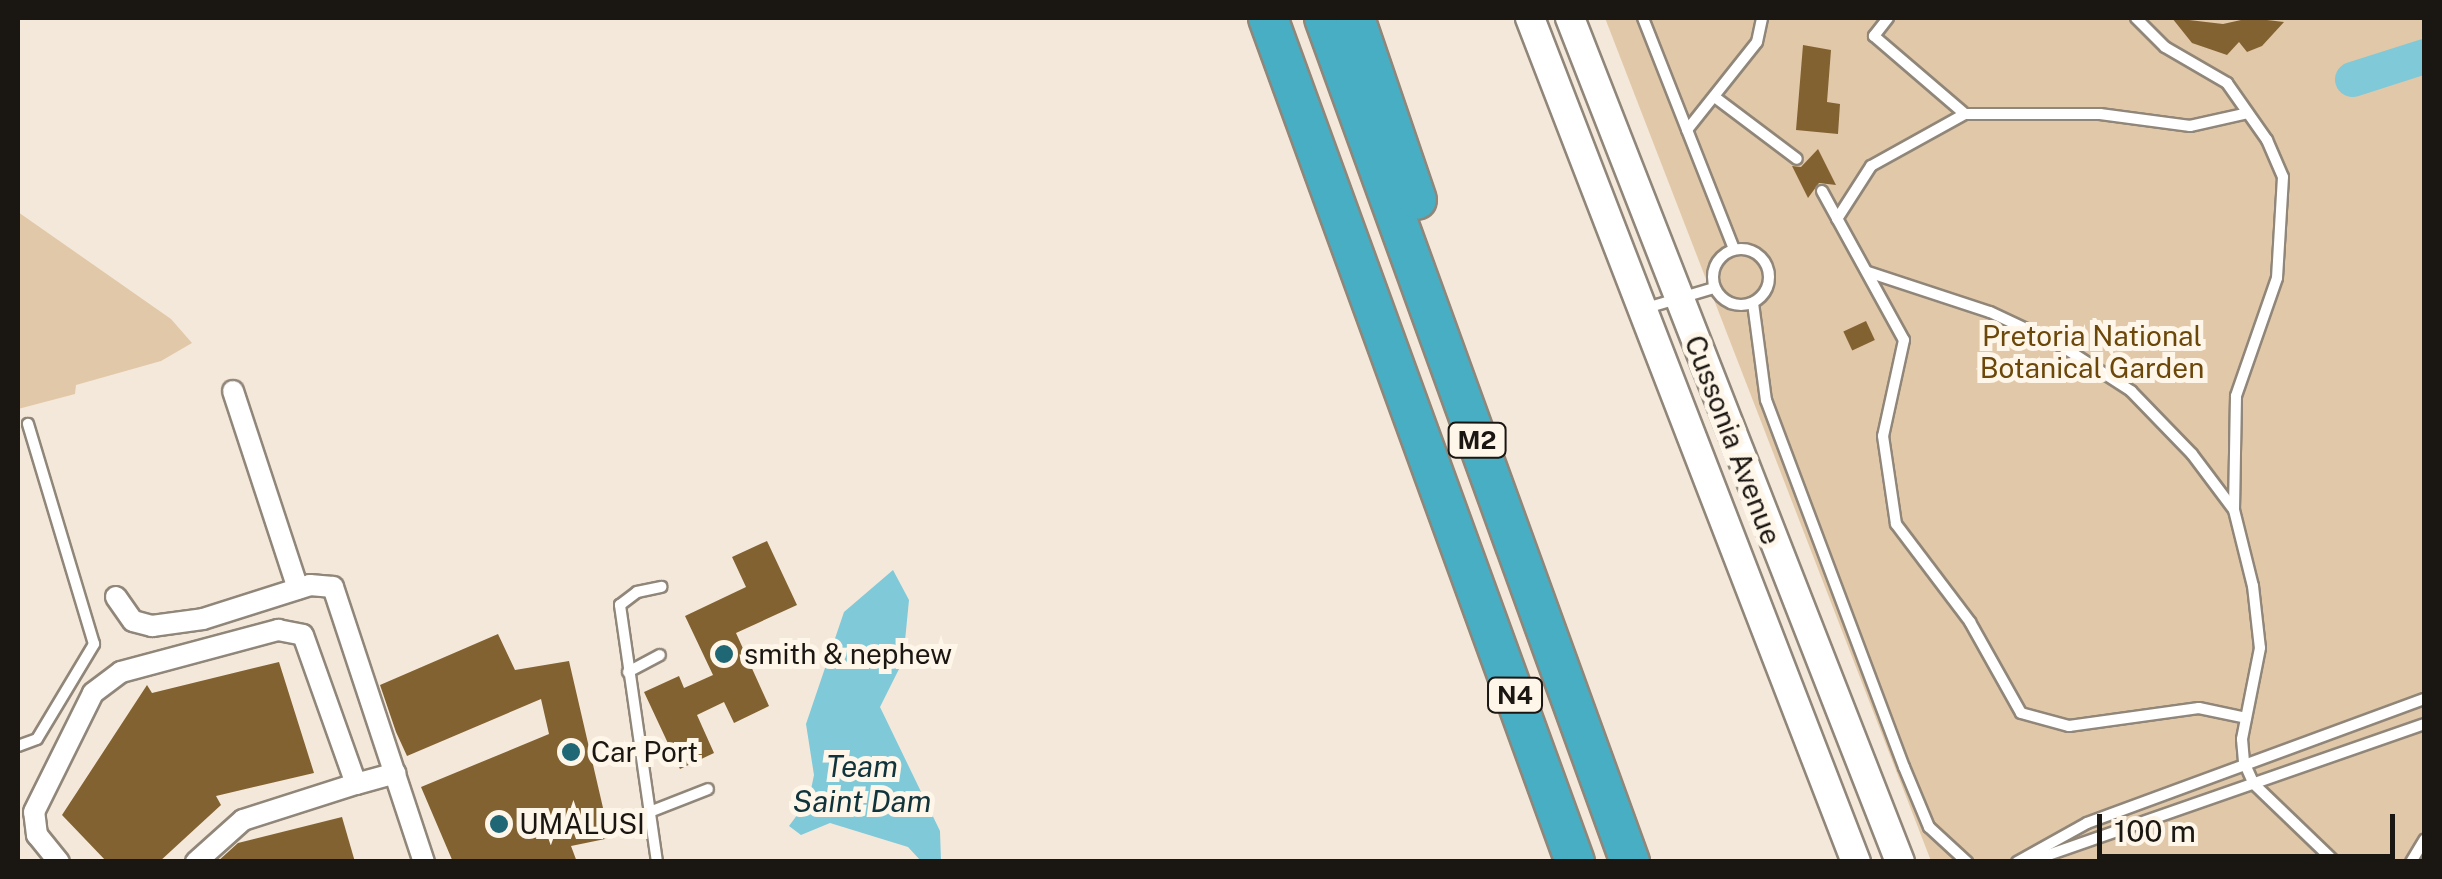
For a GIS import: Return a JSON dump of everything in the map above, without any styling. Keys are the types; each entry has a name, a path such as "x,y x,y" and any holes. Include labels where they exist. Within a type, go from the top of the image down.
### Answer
{"highway":[{"path":"1242,18 1455,530"},
{"name":"M2","path":"1268,18 1455,530"},
{"name":"M2","path":"1324,18 1630,862"},
{"path":"1355,18 1648,862"},
{"name":"N4","path":"1455,530 1575,862"}],"main road":[{"name":"Cussonia Avenue","path":"1530,18 1856,862"},
{"name":"Cussonia Avenue","path":"1570,18 1900,862"}],"street":[{"path":"233,391 298,590"},
{"path":"116,597 134,621 152,626 204,619 327,584 344,605 424,862"},
{"path":"59,862 40,842 34,812 94,693 128,670 278,630 302,635 356,784"},
{"path":"196,862 244,820 396,773"}],"lane":[{"path":"1644,18 1734,249"},
{"path":"1687,130 1757,42 1762,18"},
{"path":"1888,18 1874,36 1965,114"},
{"path":"2136,18 2165,47 2226,83 2278,160 2285,196 2277,278 2236,396 2234,510 2260,632 2246,718 2244,762 2254,784 2335,862"},
{"path":"1716,98 1797,160"},
{"path":"1837,219 1871,166 1965,114 2100,114 2190,126 2248,114"},
{"path":"1822,191 1904,340 1883,436 1896,524 1970,622 2021,712 2068,726 2199,708 2246,718"},
{"path":"1734,249 1754,252 1768,268 1767,288 1753,303 1730,304 1714,288 1715,264 1734,249"},
{"path":"1868,272 1990,312 2097,368 2162,419 2234,510"},
{"path":"1644,309 1714,288"},
{"path":"1753,303 1766,400 1904,767 1930,827 1967,862"},
{"path":"18,746 37,740 94,644 28,424"},
{"path":"656,862 652,811 620,605 637,592 661,587"},
{"path":"628,672 660,655"},
{"path":"2017,862 2087,823 2244,762 2424,699"},
{"path":"2028,862 2424,724"},
{"path":"652,811 708,788"},
{"path":"2410,862 2424,840"}],"green space":[{"name":"Pretoria National Botanical Garden","path":"1605,18 2424,18 2424,861 1931,861"},
{"path":"18,212 171,319 192,343 161,361 76,385 75,394 18,409"}],"water":[{"name":"Team Saint Dam","path":"893,570 909,600 903,661 880,707 940,831 941,861 921,861 908,847 830,823 801,835 789,826 809,799 814,775 806,724 844,612"}],"building":[{"path":"2172,18 2223,24 2250,18 2284,22 2262,46 2247,52 2239,42 2227,55 2192,43"},
{"path":"1803,45 1831,50 1827,102 1840,104 1838,134 1796,130"},
{"path":"1818,149 1836,185 1819,183 1808,198 1792,166 1801,167"},
{"path":"1866,321 1875,340 1852,351 1843,332"},
{"name":"smith & nephew","path":"767,541 797,605 736,633 769,706 734,723 724,702 697,715 714,753 680,769 644,692 679,676 684,688 713,675 685,616 746,587 732,557"},
{"path":"498,634 515,670 569,661 610,838 571,846 577,862 453,862 421,787 549,734 541,699 407,756 396,732 380,685"},
{"path":"279,662 314,773 216,796 221,805 159,862 107,862 62,815 147,685 152,693"},
{"path":"342,817 355,862 217,862 238,843"}],"waterway":[{"path":"2352,79 2424,56"}],"place":[{"name":"smith & nephew","path":"724,654"},
{"name":"Car Port","path":"571,752"},
{"name":"UMALUSI","path":"499,824"}]}
